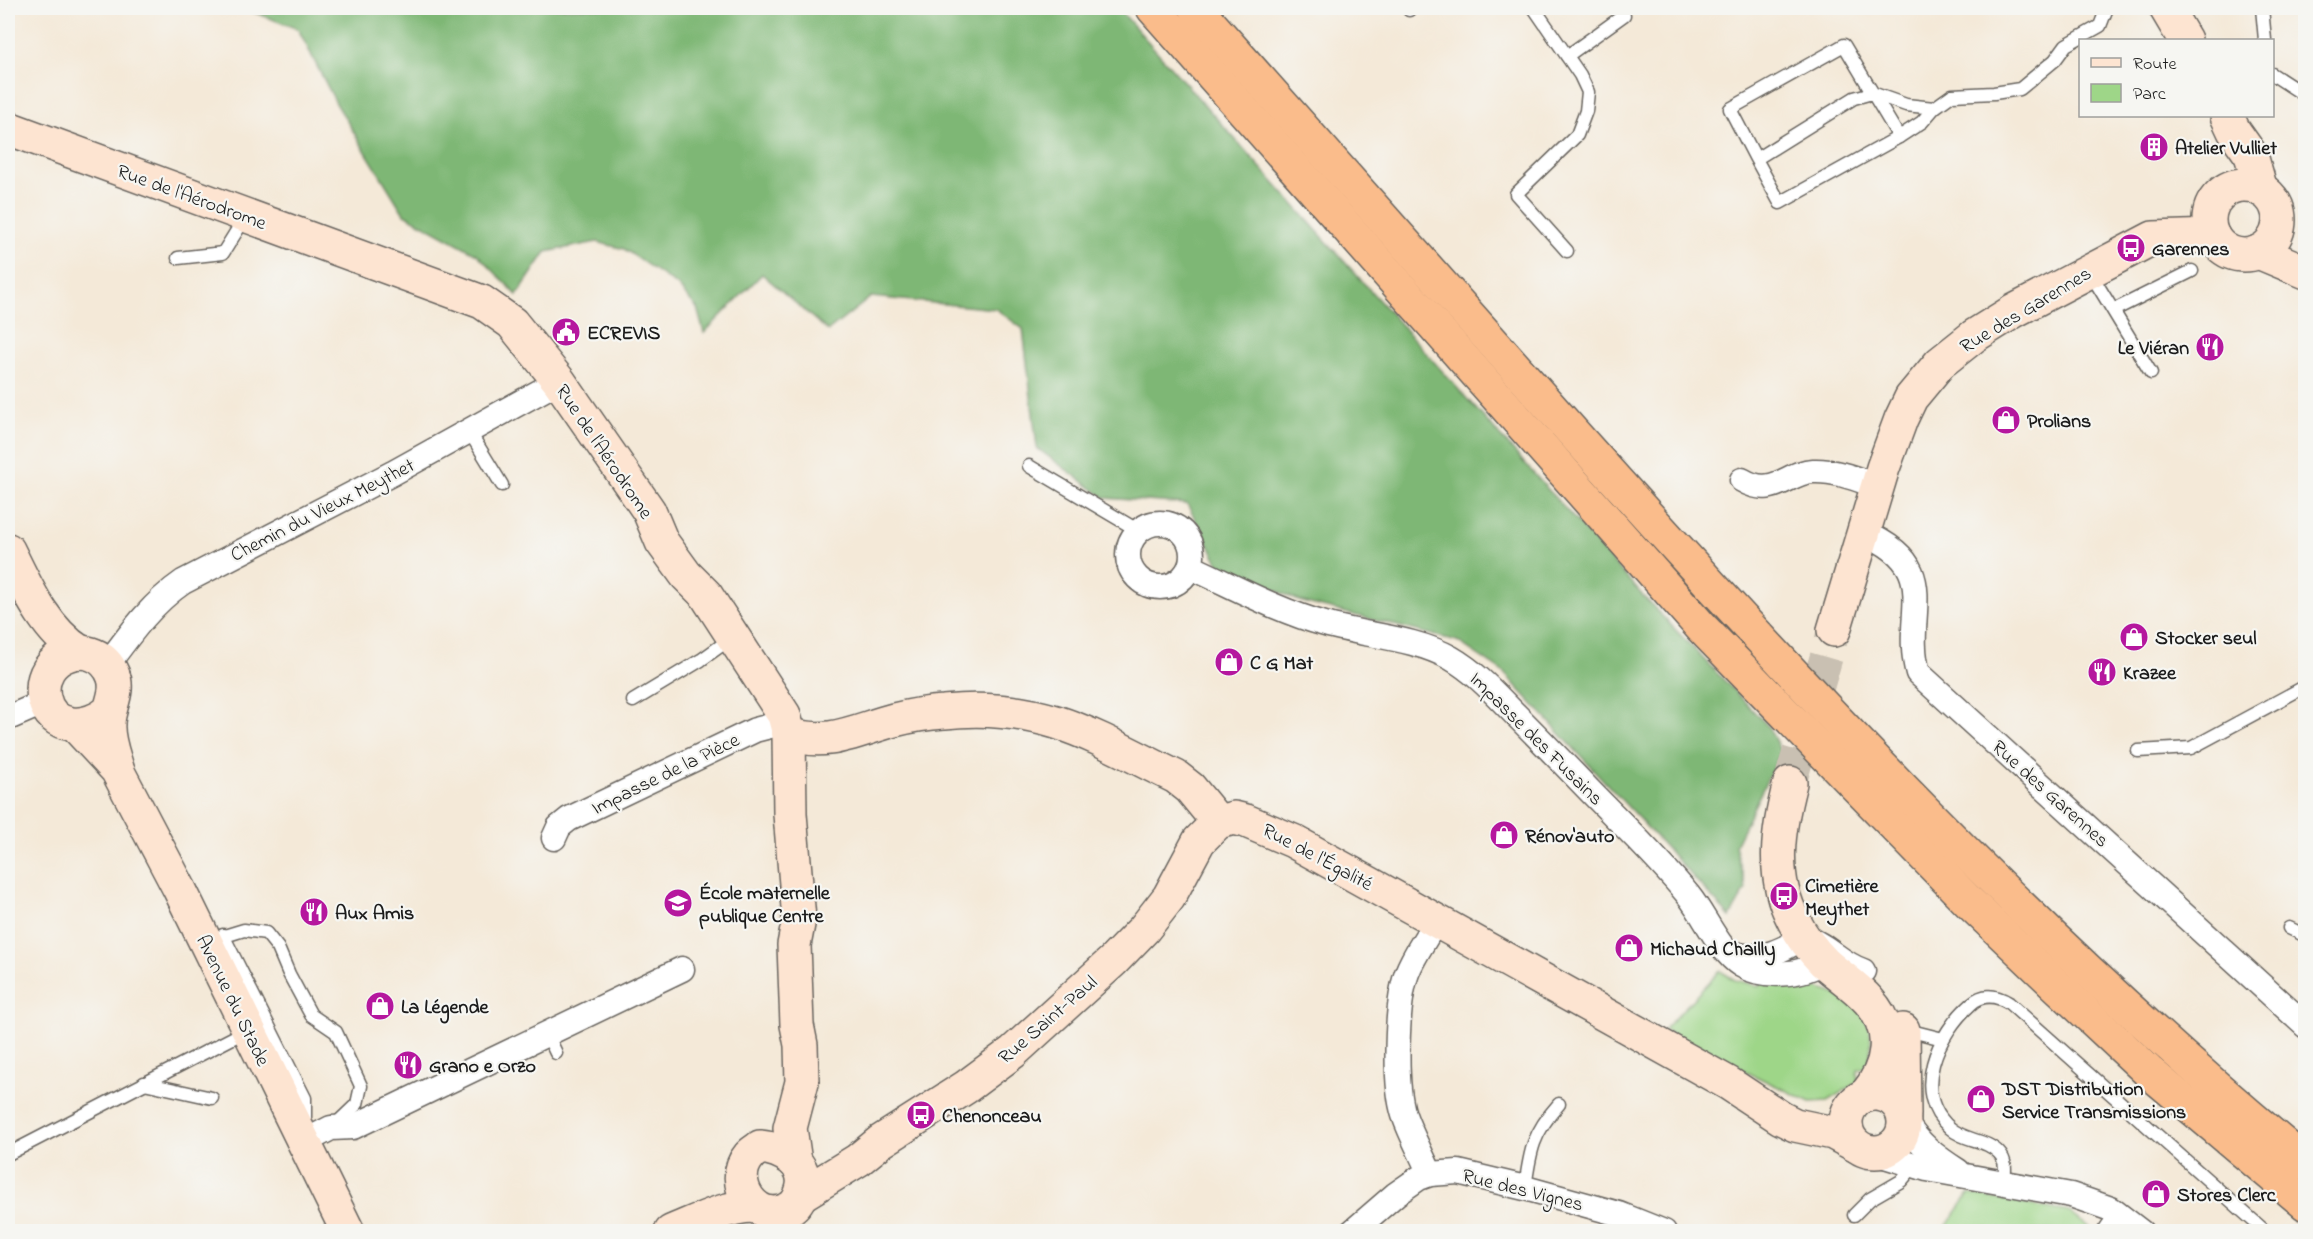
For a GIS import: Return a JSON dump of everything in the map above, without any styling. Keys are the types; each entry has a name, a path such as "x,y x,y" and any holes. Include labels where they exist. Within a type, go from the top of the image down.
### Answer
{"highway":[{"path":"1153,8 1702,628 1969,902 2148,1071 2306,1204"},
{"path":"1196,8 1725,603 1841,726 1989,877 2081,965 2184,1059 2306,1163"}],"street":[{"path":"2231,123 2251,155 2261,190"},
{"path":"2220,195 2244,185 2261,190 2274,202 2279,219 2268,240 2243,255 2225,250 2213,236 2209,218 2234,159 2231,123"},
{"name":"Rue de l'Aérodrome","path":"8,128 246,215 387,276 482,302 500,312 512,323 559,381 649,511 662,542 686,575 706,595 734,637 778,704 787,728 790,814 799,919 794,945 797,1024 801,1045 801,1089 790,1128 782,1201"},
{"name":"Rue des Garennes","path":"1834,630 1877,486 1900,419 1911,398 1940,363 1984,330 2089,270 2153,238 2169,221 2220,195"},
{"name":"Rue des Garennes","path":"2153,238 2213,236"},
{"path":"2268,240 2295,247 2306,265"},
{"path":"2268,240 2306,272"},
{"name":"Chemin du Vieux Meythet","path":"94,659 171,591 206,570 366,488 559,381"},
{"path":"1742,480 1751,485 1781,484 1811,471 1845,476 1877,486"},
{"path":"1159,522 1179,528 1192,545 1191,567 1185,576 1170,587 1160,588 1142,582 1135,576 1128,559 1128,548 1139,531 1159,522"},
{"name":"Rue des Garennes","path":"1864,533 1888,546 1905,564 1913,577 1917,601 1913,655 1918,673 2306,1026"},
{"path":"8,549 29,592 44,634 47,657 46,687 52,713 63,722 75,725 94,722 109,711 114,700 116,688 113,676 94,659 69,645 53,628 29,592"},
{"name":"Impasse des Fusains","path":"1191,567 1294,615 1425,647 1451,658 1493,692 1652,854 1690,897 1727,951 1744,957 1814,949"},
{"path":"8,718 46,687 60,657 94,659"},
{"path":"787,728 804,739 824,740 894,720 942,712 975,710 1026,715 1071,728 1176,777 1190,788 1218,822"},
{"name":"Avenue du Stade","path":"109,711 107,726 117,770"},
{"name":"Avenue du Stade","path":"75,725 117,770 214,939 249,1029 317,1135 348,1232"},
{"name":"Impasse de la Pièce","path":"554,838 559,827 569,819 755,729 787,728"},
{"path":"1778,843 1802,901 1865,985 1881,1019 1887,1046 1885,1063 1877,1081 1859,1100 1846,1122 1849,1137 1864,1149 1883,1152 1893,1147 1902,1136 1904,1119 1903,1029 1899,1010 1882,986 1865,985 1814,949 1793,920 1778,872 1778,843 1780,820 1790,783"},
{"name":"Rue de l'Égalité","path":"1218,822 1234,818 1257,824 1293,841 1728,1083 1795,1125 1833,1133 1864,1149 1914,1166 2071,1195 2097,1203 2110,1222 2141,1232"},
{"name":"Rue Saint-Paul","path":"782,1201 858,1160 880,1142 966,1086 1013,1052 1113,961 1144,929 1168,897 1199,841 1218,822"},
{"path":"1352,1232 1407,1185 1430,1174 1404,1114 1398,1057 1400,1010 1405,982 1415,957 1436,920"},
{"path":"317,1135 353,1127 552,1043 682,969"},
{"name":"Rue de l'Égalité","path":"1728,1083 1812,1110 1836,1110 1859,1100"},
{"path":"1859,1100 1878,1094 1891,1099 1900,1107 1904,1119"},
{"name":"Rue de l'Égalité","path":"1904,1119 1916,1139 1935,1157 1965,1176"},
{"path":"719,1212 751,1160 790,1128"},
{"path":"751,1160 772,1148 782,1201"},
{"path":"751,1160 746,1196 782,1201"},
{"name":"Rue des Vignes","path":"1430,1174 1458,1172 1471,1174 1639,1220 1664,1232"},
{"path":"671,1232 719,1212 742,1206 782,1201"}],"lane":[{"path":"1534,8 1580,75 1588,92 1586,111 1577,135 1516,194 1567,251"},
{"path":"1567,56 1624,15 1620,8"},
{"path":"1899,136 1844,45 1730,109 1780,203 1899,136 1922,122 1934,108 1952,95 1994,93 2020,88 2055,60 2066,45 2100,26 2107,8"},
{"path":"2262,8 2265,39"},
{"path":"2274,75 2306,96"},
{"path":"1756,159 1854,98 1872,93 1906,105 1934,108"},
{"path":"178,258 223,253 246,215"},
{"path":"2089,270 2151,373"},
{"path":"2114,310 2192,271"},
{"path":"469,431 502,485"},
{"path":"1029,466 1139,531"},
{"path":"633,700 701,660 734,637"},
{"path":"2138,751 2191,748 2306,686"},
{"path":"2289,928 2306,936"},
{"path":"244,930 267,933 278,948 311,1015 336,1032 361,1086 357,1104 317,1135 305,1098 214,939 244,930"},
{"path":"2004,1183 2004,1163 1998,1152 1950,1129 1935,1109 1930,1088 1930,1077 1943,1039 1977,998 1990,996 2003,999 2266,1232"},
{"path":"8,1154 249,1029"},
{"path":"1903,1029 1943,1039"},
{"path":"144,1083 212,1098"},
{"path":"1525,1188 1530,1153 1536,1134 1559,1104"},
{"path":"1854,1215 1870,1199 1901,1181 1914,1166"}],"green space":[{"path":"243,8 1118,8 1645,598 1768,726 1781,752 1735,845 1746,889 1730,917 1503,672 1457,641 1299,601 1219,564 1187,504 1105,498 1037,448 1023,329 996,309 871,297 828,331 762,274 704,333 697,308 678,286 624,249 597,242 546,252 517,295 477,254 404,214 337,105 298,29"},
{"path":"1720,971 1735,980 1760,986 1762,978 1800,978 1802,985 1839,995 1849,1001 1865,1018 1869,1029 1871,1046 1868,1067 1858,1070 1859,1082 1827,1101 1810,1102 1688,1044 1664,1029"},
{"path":"1969,1194 2069,1212 2094,1231 1943,1231"}],"tunnel":[{"path":"1790,783 1834,630"}],"place":[{"name":"Atelier Vulliet","path":"2154,147"},
{"name":"Garennes","path":"2131,248"},
{"name":"ECREVIS","path":"566,332"},
{"name":"Le Viéran","path":"2210,347"},
{"name":"Prolians","path":"2006,420"},
{"name":"Stocker seul","path":"2134,637"},
{"name":"C G Mat","path":"1229,662"},
{"name":"Krazee","path":"2102,672"},
{"name":"Rénov'auto","path":"1504,835"},
{"name":"Cimetière Meythet","path":"1784,896"},
{"name":"École maternelle publique Centre","path":"678,903"},
{"name":"Aux Amis","path":"314,912"},
{"name":"Michaud Chailly","path":"1629,948"},
{"name":"La Légende","path":"380,1006"},
{"name":"Grano e Orzo","path":"408,1065"},
{"name":"DST Distribution Service Transmissions","path":"1981,1099"},
{"name":"Chenonceau","path":"921,1115"},
{"name":"Stores Clerc","path":"2156,1194"}]}
